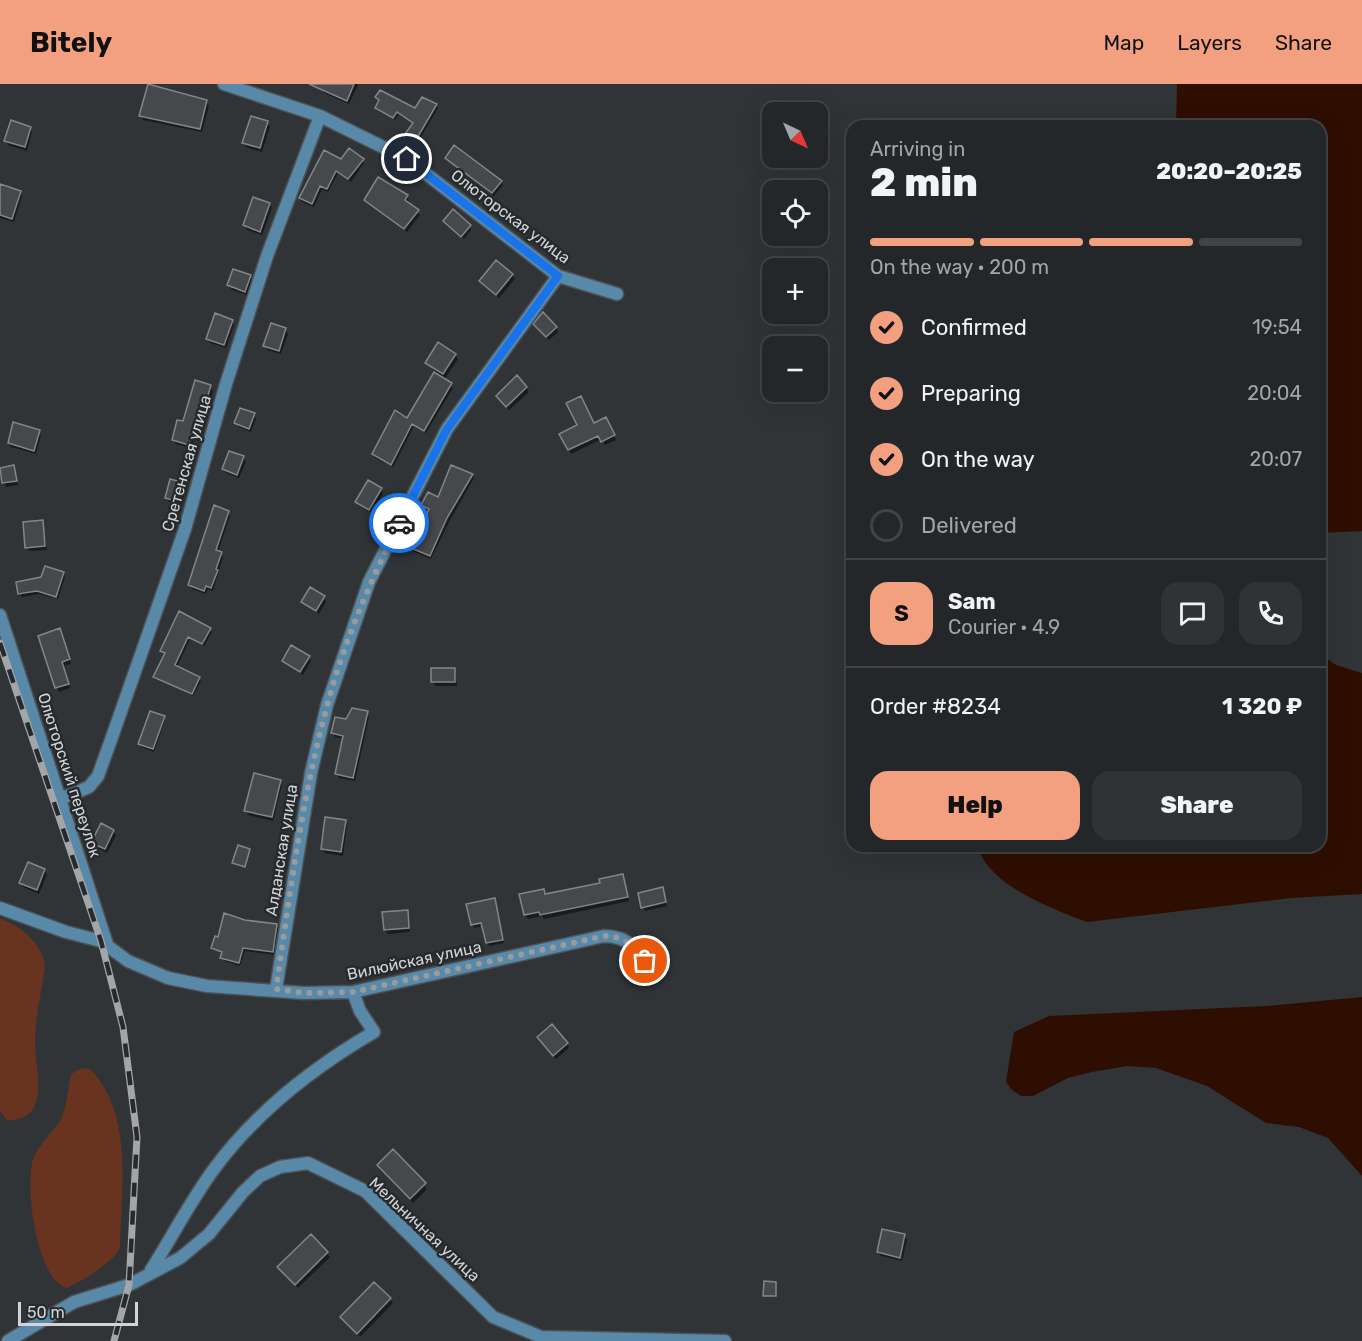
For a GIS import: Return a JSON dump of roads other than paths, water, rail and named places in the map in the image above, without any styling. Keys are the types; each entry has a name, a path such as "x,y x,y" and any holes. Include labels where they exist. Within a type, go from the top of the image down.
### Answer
{"street":[{"name":"Олюторская улица","path":"224,84 320,116 407,159 558,276 617,294"},
{"name":"Сретенская улица","path":"60,799 89,787 98,776 185,529 226,384 267,256 320,116"},
{"name":"Алданская улица","path":"276,989 311,773 327,705 369,582 447,429 558,276"},
{"name":"Олюторский переулок","path":"0,615 108,947"},
{"name":"Вилюйская улица","path":"0,908 66,932 101,941 128,961 168,978 207,986 276,989 304,993 353,992 604,936 619,938 636,948 645,961 646,974"},
{"path":"150,1272 213,1170 241,1134 326,1060 374,1032 360,1011 353,992"},
{"name":"Мельничная улица","path":"8,1341 74,1302 129,1285 180,1258 209,1234 260,1176 280,1167 308,1162 365,1191 493,1317 541,1337 725,1341"}],"railway":[{"path":"0,643 101,941 123,1027 137,1137 129,1285 114,1341"}]}
